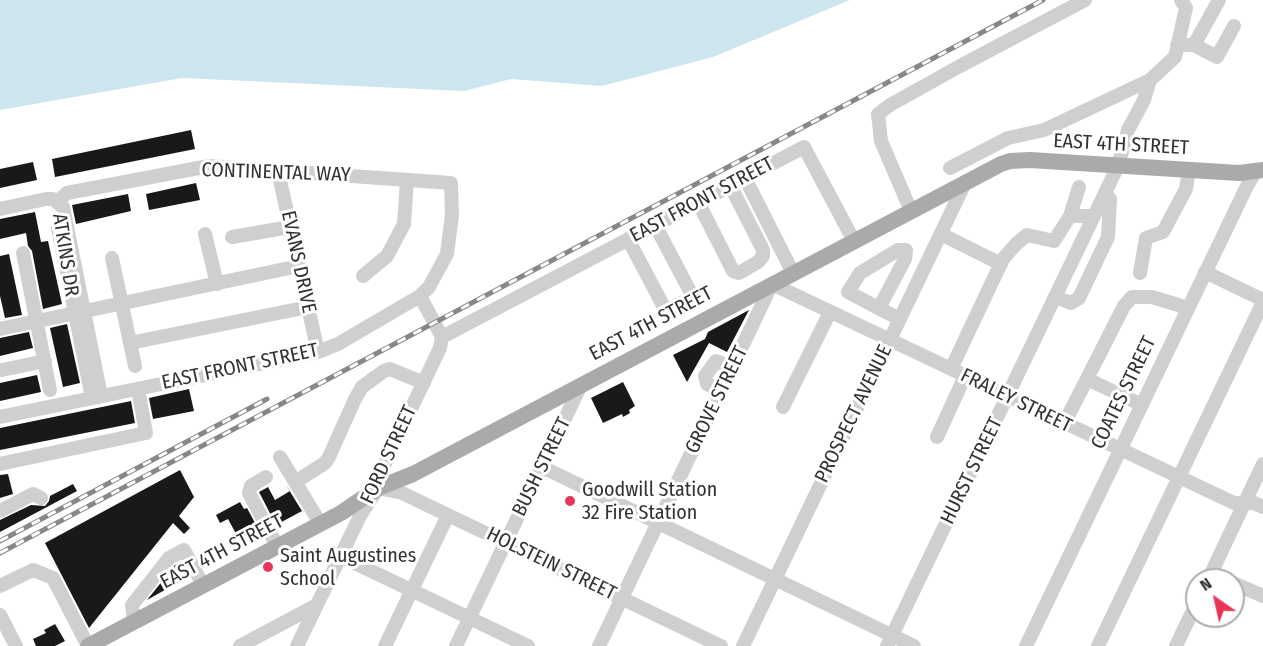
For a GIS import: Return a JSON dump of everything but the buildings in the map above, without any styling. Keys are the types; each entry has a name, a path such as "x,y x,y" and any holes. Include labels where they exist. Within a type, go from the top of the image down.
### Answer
{"main road":[{"name":"EAST 4TH STREET","path":"88,646 341,513 378,488 413,474 991,168 1010,161 1030,160 1239,173 1261,167"}],"street":[{"path":"911,211 881,141 878,114 960,66 1085,0"},
{"path":"950,168 1008,138 1044,130 1150,80 1175,57 1186,8 1181,0"},
{"path":"1194,45 1219,0"},
{"path":"1177,45 1194,45 1217,57 1234,26"},
{"name":"HURST STREET","path":"890,641 1118,166 1128,130 1144,100 1150,80"},
{"name":"EAST FRONT STREET","path":"442,337 804,147 854,241"},
{"name":"CONTINENTAL WAY","path":"0,208 46,199 53,199 57,202 67,193 209,166 451,183"},
{"name":"COATES STREET","path":"1026,646 1205,272 1261,167"},
{"path":"1140,273 1146,238 1163,232 1186,189 1189,170"},
{"name":"EVANS DRIVE","path":"278,171 318,352"},
{"path":"745,178 793,273"},
{"path":"363,276 387,256 404,224 407,180"},
{"name":"PROSPECT AVENUE","path":"743,646 966,181"},
{"name":"EAST FRONT STREET","path":"0,417 318,352 356,335 420,296 435,278 447,254 452,216 451,183"},
{"path":"698,202 733,271 739,273 759,262 763,256 763,250 730,185"},
{"path":"951,369 1000,264 1016,243 1028,235 1054,241 1070,216 1079,187"},
{"path":"1055,297 1071,303 1079,298 1108,237 1110,199 1105,193"},
{"name":"ATKINS DR","path":"57,202 54,210 97,397"},
{"path":"1070,216 1094,216"},
{"path":"628,239 666,311 693,297 655,225"},
{"path":"232,237 290,227"},
{"path":"205,234 217,284"},
{"path":"941,234 1000,264"},
{"path":"879,308 905,259 906,250 898,250 860,273 848,292 900,319"},
{"path":"23,253 50,390"},
{"path":"112,258 135,366"},
{"path":"0,329 299,266"},
{"path":"1098,646 1263,301 1205,272"},
{"name":"FRALEY STREET","path":"772,284 1234,503 1254,503 1263,507"},
{"name":"GROVE STREET","path":"599,646 772,284"},
{"path":"420,296 442,337"},
{"path":"1064,423 1124,306 1132,297 1152,297 1188,308"},
{"path":"130,343 308,307"},
{"path":"783,407 830,312"},
{"name":"FORD STREET","path":"297,646 360,516 378,488 379,476 440,348 442,337"},
{"path":"2,370 45,361"},
{"path":"721,391 707,384 705,376 716,361 732,367"},
{"path":"303,477 325,463 329,457 362,387 390,369 424,383"},
{"path":"938,437 965,376"},
{"path":"1087,379 1142,405"},
{"name":"BUSH STREET","path":"456,646 581,385"},
{"path":"0,464 146,433 138,389"},
{"path":"280,457 320,523"},
{"path":"1214,568 1263,464"},
{"path":"542,466 775,579 890,641 914,646"},
{"path":"266,477 251,486 249,494 277,546"},
{"name":"HOLSTEIN STREET","path":"378,488 402,492 721,646"},
{"path":"0,511 33,494 41,498"},
{"path":"385,646 448,515"},
{"path":"134,622 132,605 169,558 184,550 203,585"},
{"path":"340,556 528,646"},
{"path":"0,586 33,570 53,578 88,646"},
{"path":"1245,588 1263,596"},
{"path":"1245,598 1263,606"},
{"path":"240,646 317,605"},
{"path":"0,615 16,646"},
{"path":"1176,646 1185,628"}],"water":[{"path":"0,0 850,0 713,57 602,86 511,79 464,91 182,78 0,110"}],"railway":[{"path":"0,553 1043,0"},
{"path":"0,541 267,399"}],"place":[{"name":"Goodwill Station 32 Fire Station","path":"570,501"},
{"name":"Saint Augustines School","path":"268,567"}]}
